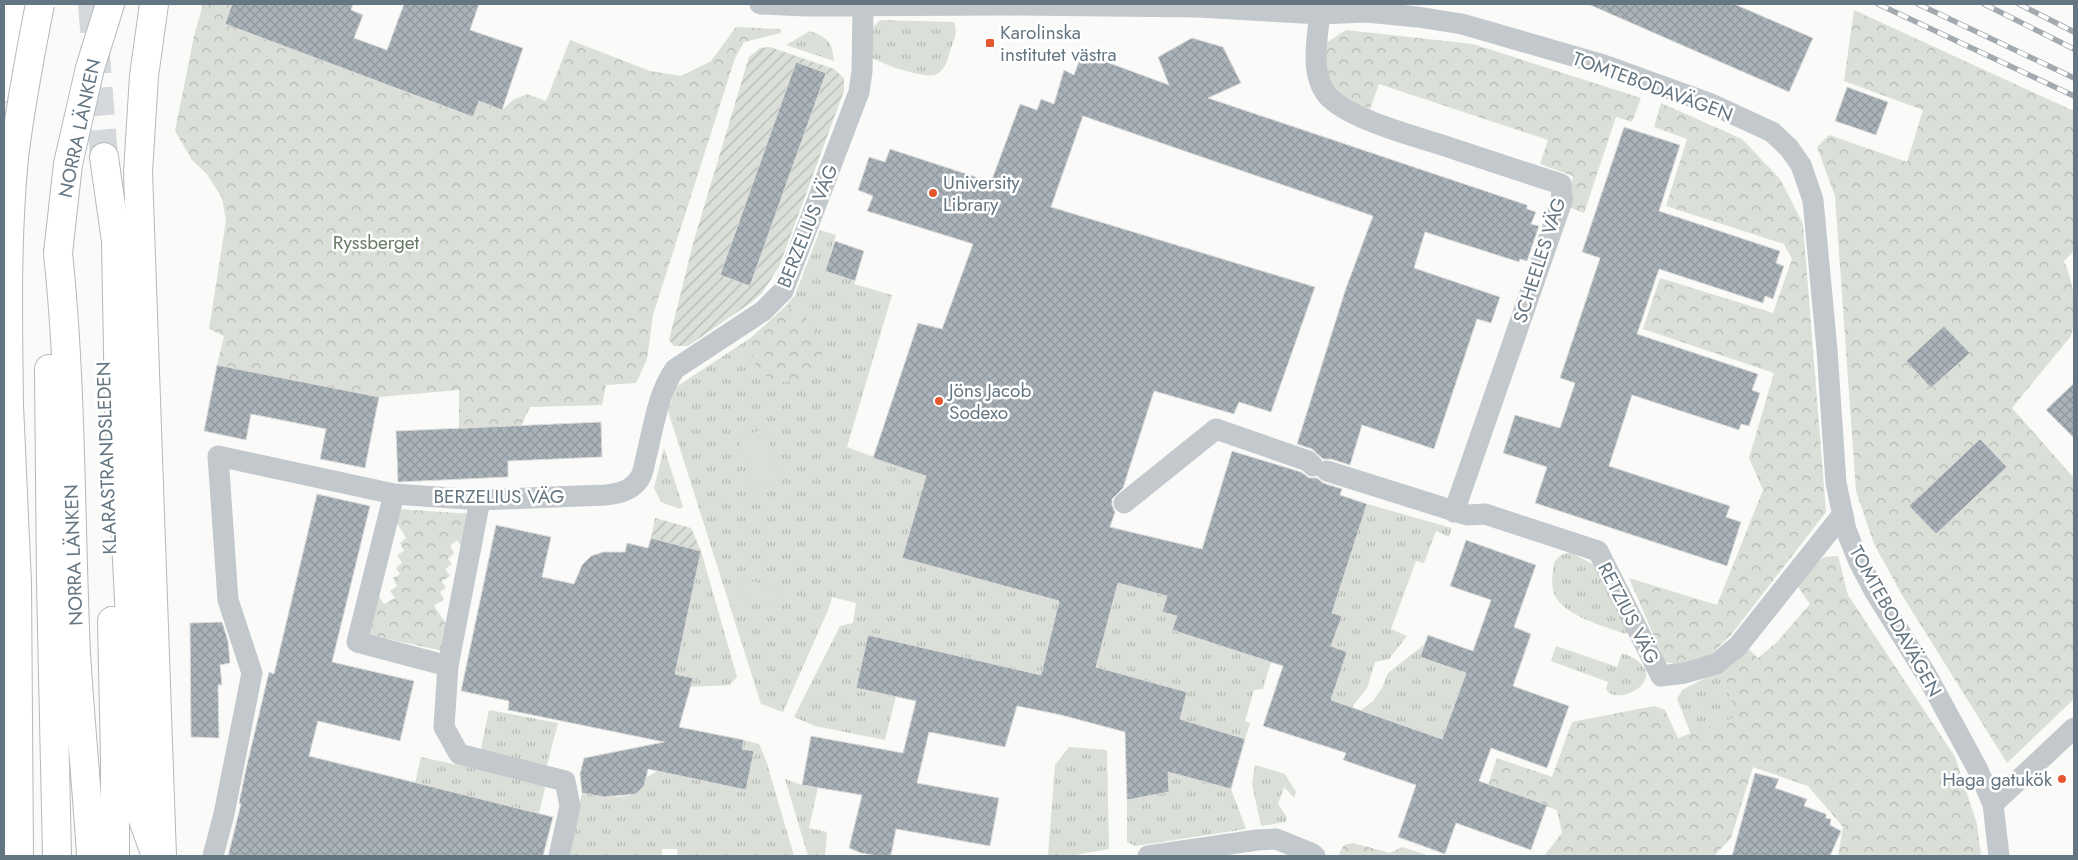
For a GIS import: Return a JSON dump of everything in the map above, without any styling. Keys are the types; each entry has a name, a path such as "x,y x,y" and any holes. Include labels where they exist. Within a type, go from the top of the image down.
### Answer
{"highway":[{"path":"4,88 16,4"},
{"path":"19,856 17,593 7,306 9,216 21,104 40,4"},
{"name":"NORRA LÄNKEN","path":"91,856 59,403 48,331 68,164 90,68 110,4"},
{"path":"154,4 144,76 138,172 162,856"},
{"name":"KLARASTRANDSLEDEN","path":"115,856 114,690 104,426 104,157 116,241 119,407 140,811 156,856"},
{"name":"NORRA LÄNKEN","path":"57,856 51,583 59,403"}],"street":[{"name":"TOMTEBODAVÄGEN","path":"760,4 1198,7 1320,14 1366,12 1418,17 1462,24 1604,65 1709,103 1772,132 1789,148 1800,165 1813,200 1827,350 1836,483 1846,530 1859,562 1962,737 1993,804 1999,856"},
{"name":"BERZELIUS VÄG","path":"213,856 224,814 252,673 228,600 218,456 296,475 394,494 480,500 618,494 631,488 641,476 666,381 675,369 763,311 783,291 814,216 859,92 862,71 863,6"},
{"name":"SCHEELES VÄG","path":"1320,14 1317,37 1318,74 1326,94 1340,107 1358,116 1417,137 1562,184 1562,201 1454,512"},
{"name":"RETZIUS VÄG","path":"1124,503 1216,429 1308,461 1320,469 1454,512 1467,515 1485,514 1598,551 1661,676 1685,673 1716,664 1738,646 1843,514"},
{"path":"394,494 358,642 448,666"},
{"path":"480,500 448,666 444,727 458,754 565,781 570,806 559,856"},
{"path":"1993,804 2074,728"},
{"path":"1148,856 1221,844 1276,839 1311,852 1315,856"}],"green space":[{"name":"Ryssberget","path":"203,4 232,4 225,24 472,117 479,101 502,110 513,100 527,94 546,101 570,40 650,71 681,76 711,61 736,27 781,29 781,33 744,42 735,58 653,315 647,359 636,383 606,385 602,405 530,407 521,426 459,428 459,390 379,397 217,365 224,336 209,329 226,221 222,198 207,174 192,160 175,131 194,36"},
{"path":"1854,10 2074,111 2074,251 2064,261 2074,298 2073,327 2071,336 2012,408 2074,478 2074,699 2007,763 1902,595 1874,544 1856,491 1835,196 1817,147 1829,135 1907,162 1923,110 1844,81"},
{"path":"880,20 954,22 955,36 942,70 937,74 924,75 894,67 871,57 872,28"},
{"path":"1346,30 1473,44 1641,98 1632,122 1616,117 1584,213 1566,206 1573,176 1540,164 1548,140 1379,84 1370,109 1339,93 1333,87 1327,71 1323,45"},
{"path":"810,31 828,41 832,49 834,61 786,45"},
{"path":"770,47 834,69 844,78 844,91 779,267 762,293 688,346 674,346 669,340 694,240 749,57 760,48"},
{"path":"1661,103 1742,139 1780,179 1803,224 1826,512 1731,635 1708,657 1680,665 1665,662 1629,578 1717,605 1763,490 1749,458 1774,373 1643,329 1660,278 1773,313 1792,259 1784,244 1666,206 1687,139 1654,127"},
{"path":"820,230 836,235 825,271 855,281 854,284 892,295 847,447 914,472 1073,523 1066,545 917,505 902,558 1059,601 1041,676 868,635 856,688 896,696 885,740 815,726 794,717 840,626 853,623 856,603 832,597 829,608 783,712 761,704 668,411 676,387 752,337 786,306 795,295"},
{"path":"786,306 814,326 822,346 820,360 813,371 802,378 789,382 776,380 763,374 752,355 752,337"},
{"path":"766,429 780,482 753,490 738,437"},
{"path":"664,448 683,507 680,509 661,502 654,488"},
{"path":"1367,504 1452,528 1449,537 1436,531 1424,563 1416,561 1391,629 1407,636 1389,659 1375,662 1367,688 1344,717 1333,748 1317,744 1347,652 1331,646 1341,616 1332,613"},
{"path":"397,509 473,514 464,551 457,540 450,546 454,553 448,559 452,564 445,569 450,576 442,581 446,588 440,592 444,599 434,606 449,628 443,651 370,635 376,592 384,604 395,598 390,591 397,586 393,578 400,574 396,568 402,563 397,555 404,551 400,543 406,538 394,518"},
{"path":"655,518 691,528 701,551 651,538"},
{"path":"701,551 737,677 730,685 690,687 692,678 675,674"},
{"path":"1570,552 1594,565 1630,629 1625,634 1573,613 1557,599 1552,584 1554,562 1561,555"},
{"path":"1838,556 1848,595 1955,757 1977,824 1981,856 1838,856 1843,827 1808,786 1753,767 1731,838 1714,856 1544,856 1562,833 1557,810 1488,785 1497,758 1552,777 1572,722 1654,706 1665,710 1678,738 1738,716 1719,671 1744,645 1758,658 1777,642 1810,604 1791,577 1825,557"},
{"path":"1100,578 1167,596 1162,612 1177,616 1172,630 1271,662 1263,689 1254,690 1245,721 1250,723 1245,739 1180,719 1187,692 1096,667 1114,601"},
{"path":"740,579 782,587 779,605 736,597"},
{"path":"1425,644 1420,657 1466,673 1442,739 1361,710 1373,701 1382,688 1388,673"},
{"path":"1556,646 1617,667 1622,653 1638,661 1646,670 1645,679 1640,687 1631,692 1621,695 1612,694 1606,689 1608,682 1551,661"},
{"path":"1719,671 1739,716 1691,734 1677,699 1682,690"},
{"path":"489,710 558,723 547,765 544,768 480,753"},
{"path":"743,740 759,744 766,760 794,856 678,856 677,849 662,849 662,856 568,856 582,793 615,797 632,795 644,786 644,779 657,771 746,790 754,752 742,749"},
{"path":"1069,747 1107,750 1109,849 1069,856 1048,856 1055,765"},
{"path":"421,757 542,783 545,788 539,813 415,783"},
{"path":"1255,765 1285,774 1296,792 1294,798 1284,787 1278,804 1287,817 1286,822 1261,826 1252,784"},
{"path":"1168,772 1231,789 1246,829 1135,846 1127,842 1127,800 1169,792"},
{"path":"785,779 802,785 818,787 809,828 827,832 825,856 808,856"},
{"path":"1353,843 1390,853 1402,847 1430,856 1338,856 1344,845"}],"building":[{"path":"232,4 353,4 351,10 363,15 354,38 387,50 404,4 479,4 470,30 523,48 502,110 479,101 473,117 225,24"},
{"path":"1588,4 1734,4 1813,38 1789,92"},
{"path":"1192,38 1223,47 1241,83 1208,98 1527,205 1527,209 1536,212 1531,224 1539,226 1527,261 1520,259 1519,262 1425,232 1414,268 1500,297 1491,323 1477,319 1434,449 1362,425 1350,465 1331,459 1323,459 1312,449 1297,444 1346,288 1373,216 1083,116 1051,207 1315,287 1271,412 1239,402 1234,414 1154,391 1123,488 1112,499 1115,512 1110,527 1202,549 1232,451 1301,472 1309,478 1317,478 1323,483 1342,489 1340,495 1367,504 1332,613 1342,616 1331,646 1347,652 1331,700 1442,739 1466,673 1420,657 1428,635 1473,651 1491,600 1450,586 1466,540 1536,565 1514,627 1531,634 1513,686 1569,706 1547,768 1491,748 1479,781 1547,805 1531,850 1456,823 1445,854 1398,837 1416,785 1343,760 1346,753 1263,726 1283,666 1172,630 1177,616 1162,612 1167,596 1118,583 1096,667 1187,692 1180,719 1245,739 1231,789 1168,772 1169,792 1127,800 1125,732 1061,715 1017,706 1005,747 929,732 917,783 999,798 990,846 896,829 891,855 878,856 861,853 849,848 862,795 802,785 811,736 903,753 916,701 856,688 868,635 1041,675 1059,601 902,558 926,476 873,458 918,323 942,329 973,244 867,211 873,196 858,190 869,157 885,162 890,149 991,182 1020,104 1037,110 1041,99 1054,104 1064,70 1074,75 1082,53 1169,85 1158,57"},
{"path":"796,62 826,73 750,286 720,275"},
{"path":"1847,87 1888,102 1876,135 1835,121"},
{"path":"1624,127 1680,145 1659,211 1780,251 1776,263 1784,266 1773,299 1765,296 1763,303 1659,269 1637,334 1758,374 1752,390 1760,393 1749,426 1741,424 1739,430 1632,395 1609,466 1730,506 1726,517 1741,522 1727,566 1535,503 1547,467 1503,453 1515,415 1560,428 1575,383 1560,378 1600,258 1582,252"},
{"path":"835,241 864,251 855,281 825,271"},
{"path":"1944,326 1970,353 1931,388 1906,361"},
{"path":"217,365 379,397 365,468 320,459 326,429 251,414 246,440 204,431"},
{"path":"2074,383 2074,438 2046,410"},
{"path":"601,422 602,457 508,461 508,477 398,482 396,431"},
{"path":"1980,439 2007,467 1936,534 1909,506"},
{"path":"317,494 370,506 332,662 414,681 400,741 318,721 309,756 553,817 543,856 228,856 269,672 274,674"},
{"path":"496,525 551,537 542,577 574,584 582,565 591,556 603,552 625,552 627,543 648,548 651,538 701,551 675,674 693,678 679,727 744,740 742,749 754,751 746,790 648,769 644,786 636,794 604,797 582,793 580,774 584,758 664,742 508,710 509,701 461,691"},
{"path":"222,622 228,641 230,663 220,665 222,685 218,685 219,738 191,737 190,623"},
{"path":"1755,773 1779,779 1775,788 1807,799 1804,806 1826,814 1826,818 1831,819 1830,825 1841,831 1830,856 1732,856"}],"tunnel":[{"path":"92,4 104,157"}],"railway":[{"path":"1878,4 2074,96"},
{"path":"1918,4 2074,78"},
{"path":"1984,4 2074,49"},
{"path":"2019,4 2074,32"}],"place":[{"name":"Karolinska institutet västra","path":"990,43"},
{"name":"University Library","path":"933,193"},
{"name":"Jöns Jacob Sodexo","path":"939,401"},
{"name":"Haga gatukök","path":"2062,779"}]}
